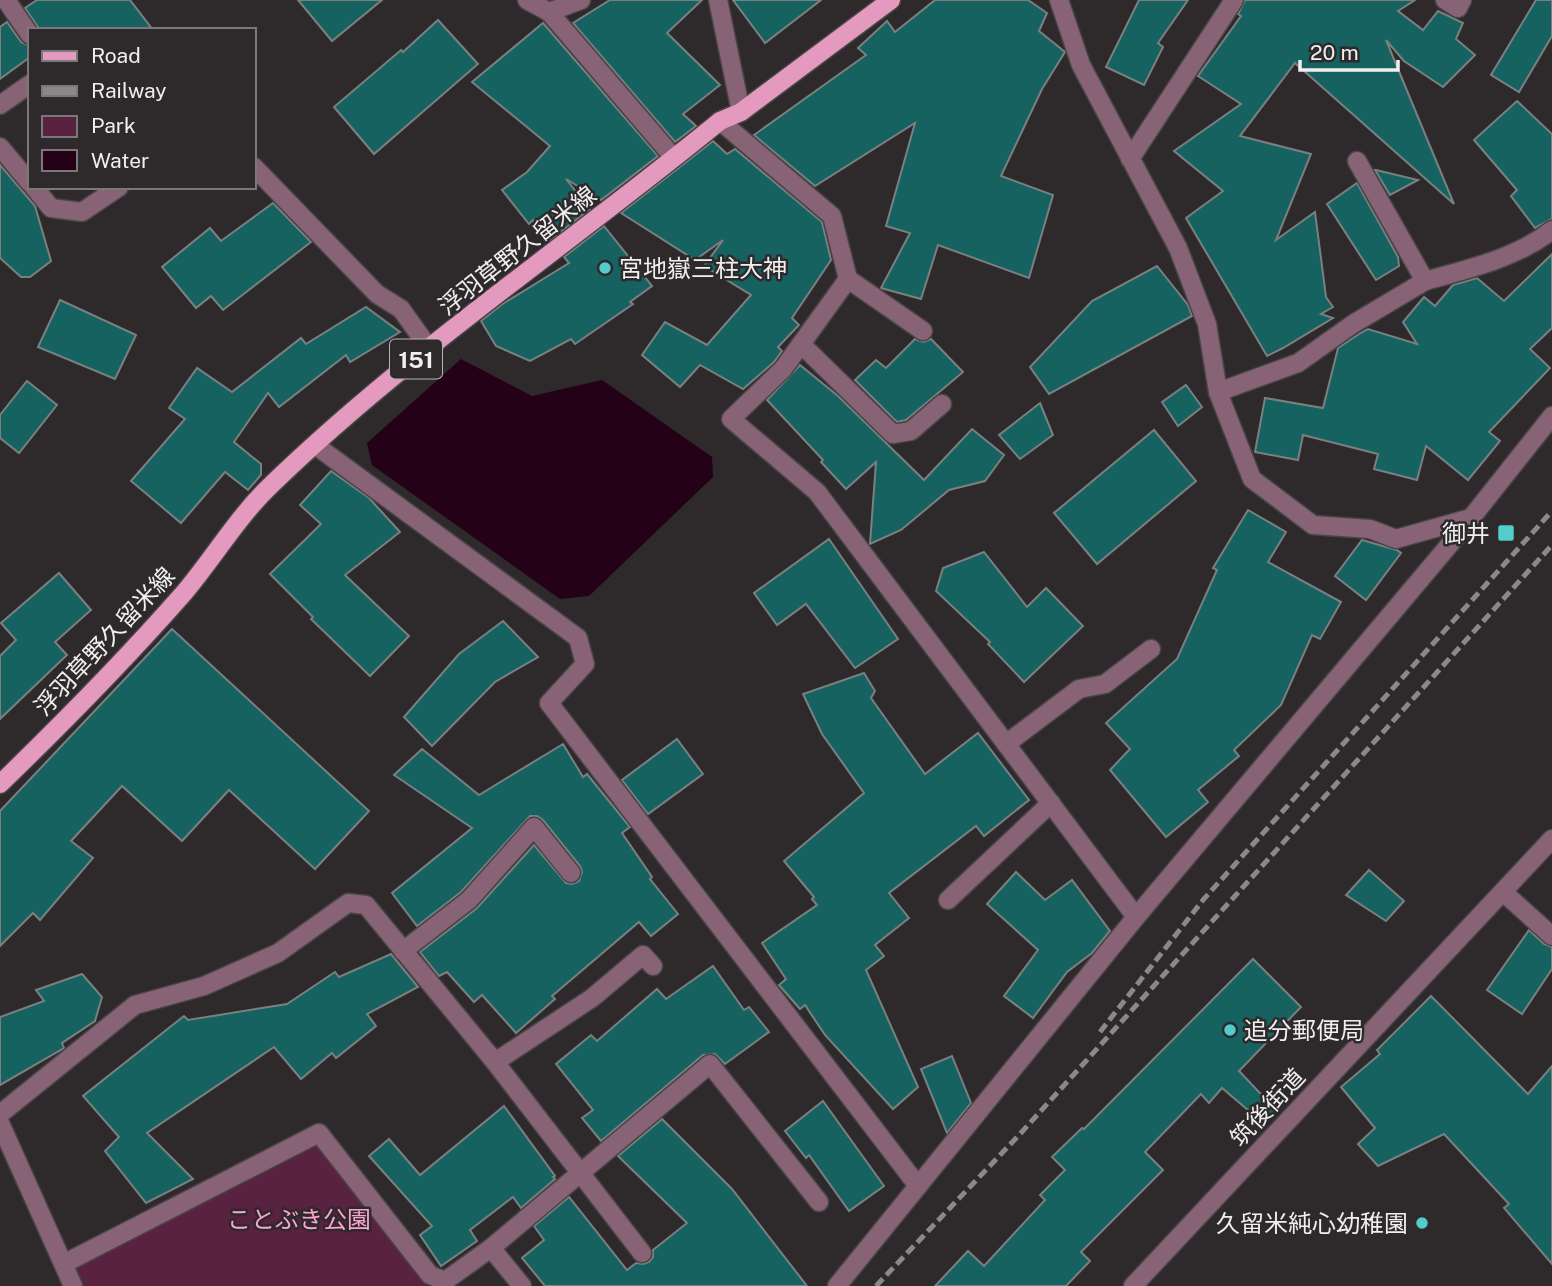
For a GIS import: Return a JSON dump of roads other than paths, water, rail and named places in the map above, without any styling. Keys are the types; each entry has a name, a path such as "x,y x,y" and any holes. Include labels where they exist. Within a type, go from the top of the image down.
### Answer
{"main road":[{"name":"浮羽草野久留米線","path":"0,784 53,733 184,593 267,489 376,389 720,121 741,112 891,0"}],"street":[{"path":"6,0 28,32"},
{"path":"527,0 548,12 674,158"},
{"path":"548,12 581,0"},
{"path":"718,0 741,112"},
{"path":"1059,0 1081,65 1178,248 1207,324 1218,392 1252,479 1313,525 1370,529 1396,539 1471,518"},
{"path":"1130,159 1234,0"},
{"path":"1445,0 1458,8 1462,0"},
{"path":"0,105 28,85"},
{"path":"720,121 832,216 848,279 923,331"},
{"path":"0,147 28,181"},
{"path":"1357,161 1426,281"},
{"path":"256,169 376,295 401,309 429,348"},
{"path":"36,189 51,208 82,212 116,189"},
{"path":"1218,392 1298,362 1353,324 1426,281 1535,244 1552,230"},
{"path":"848,279 783,369 732,419 817,492 1136,917"},
{"path":"801,344 893,435 911,431 942,404"},
{"path":"836,1286 1136,917 1471,518 1552,416"},
{"path":"315,445 578,638 585,664 549,703 918,1186"},
{"path":"1006,744 1079,689 1105,684 1151,649"},
{"path":"948,900 1051,803"},
{"path":"403,951 470,900 534,827 571,873"},
{"name":"筑後街道","path":"1133,1286 1552,839"},
{"path":"1503,892 1552,936"},
{"path":"0,1114 135,1005 204,986 278,953 348,903 366,905 495,1062 642,1253"},
{"path":"495,1062 592,998 643,955 653,966"},
{"path":"65,1264 319,1133 430,1275 445,1281 491,1248 710,1064 819,1202"},
{"path":"0,1122 74,1286"},
{"path":"491,1248 522,1286"}],"water":[{"path":"461,359 532,396 602,380 712,457 713,477 589,596 560,599 372,465 367,443"}],"railway":[{"path":"1100,1032 1203,900 1552,511"},
{"path":"876,1286 1020,1134 1552,545"}],"place":[{"name":"宮地嶽三柱大神","path":"605,268"},
{"name":"御井","path":"1506,533"},
{"name":"追分郵便局","path":"1230,1030"},
{"name":"久留米純心幼稚園","path":"1422,1223"}],"park label":[{"name":"ことぶき公園","path":"299,1219"}]}
